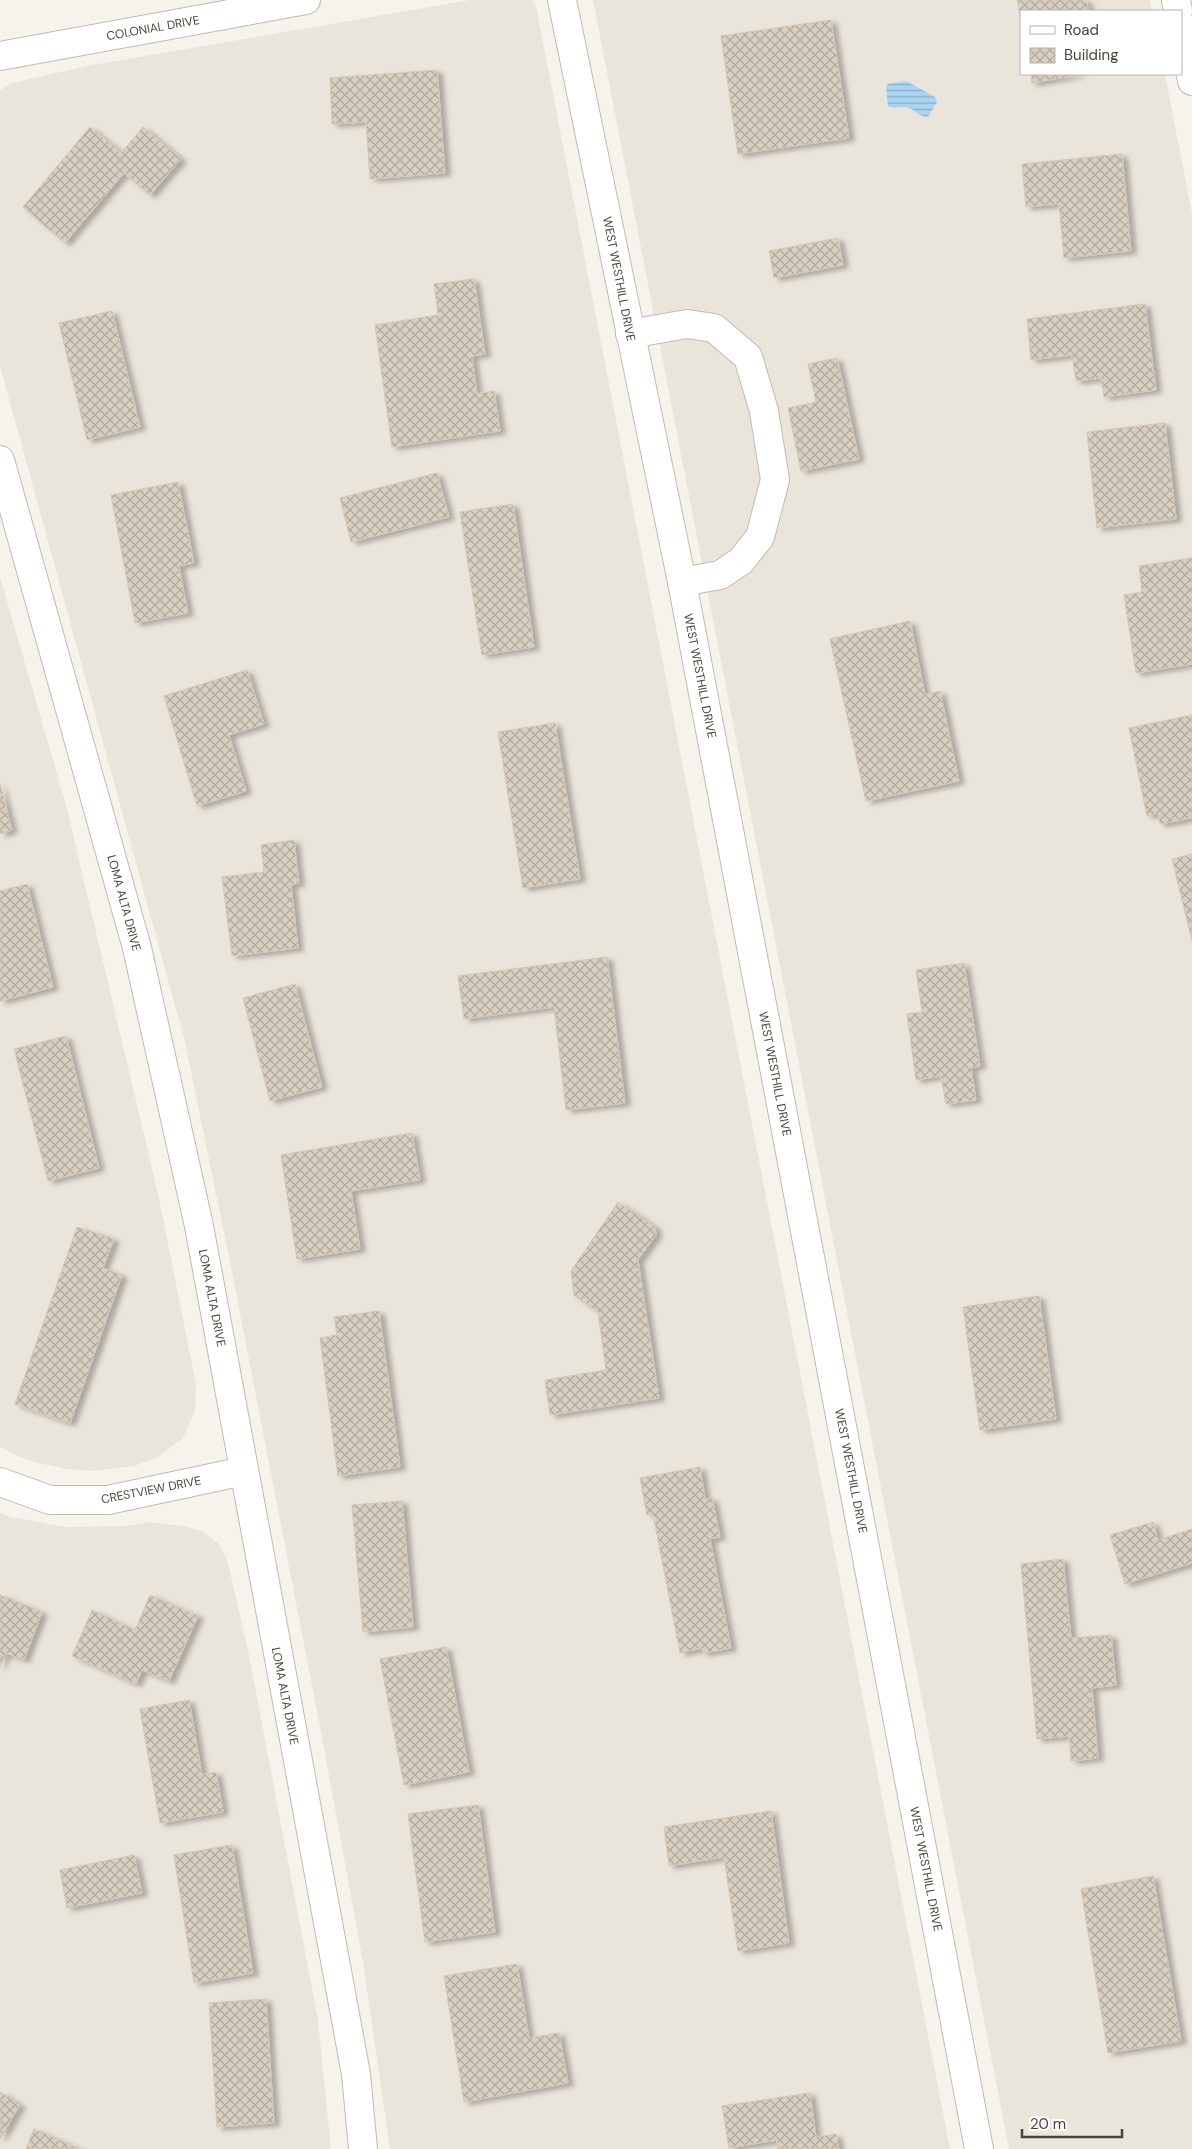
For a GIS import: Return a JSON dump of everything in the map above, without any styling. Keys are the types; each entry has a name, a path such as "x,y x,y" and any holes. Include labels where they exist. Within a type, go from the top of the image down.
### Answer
{"street":[{"name":"COLONIAL DRIVE","path":"0,56 306,0"},
{"name":"WEST WESTHILL DRIVE","path":"562,0 682,582 979,2149"},
{"path":"1182,30 1192,81"},
{"path":"630,334 687,324 714,328 748,357 764,411 775,480 760,536 741,561 720,575 682,582"},
{"name":"LOMA ALTA DRIVE","path":"0,460 137,948 199,1226 356,2074 363,2149"},
{"name":"CRESTVIEW DRIVE","path":"0,1482 50,1500 108,1500 244,1471"}],"shaded area":[{"path":"470,0 532,0 536,6 950,2149 390,2149 363,1962 321,1732 232,1272 185,1042 0,366 0,90 12,83 87,66"},
{"path":"593,0 1150,0 1152,10 1020,10 1020,75 1165,75 1192,214 1192,2149 1009,2149"},
{"path":"0,577 66,805 159,1198 196,1385 195,1410 183,1438 158,1457 134,1466 95,1471 68,1469 38,1463 15,1455 0,1447"},
{"path":"0,1513 11,1517 66,1527 126,1526 150,1522 183,1526 202,1531 218,1543 227,1559 248,1650 318,2020 331,2149 0,2149"}],"water":[{"path":"906,81 935,97 937,102 928,117 906,107 893,108 888,106 886,87 888,84"}],"building":[{"path":"1017,0 1086,0 1089,10 1020,10 1020,15"},
{"path":"831,20 849,138 738,154 721,36"},
{"path":"437,70 445,173 370,179 366,122 332,124 330,78"},
{"path":"1031,75 1075,75 1032,83"},
{"path":"90,127 121,153 143,127 181,159 150,195 124,173 65,243 23,207"},
{"path":"1122,154 1131,251 1064,258 1059,204 1026,207 1022,164"},
{"path":"838,238 843,265 774,278 769,251"},
{"path":"474,279 485,354 472,356 477,394 494,391 500,431 392,447 375,325 438,315 434,284"},
{"path":"1145,304 1156,390 1104,397 1101,378 1076,381 1072,355 1031,360 1027,319"},
{"path":"112,311 140,427 87,440 59,323"},
{"path":"837,358 859,459 801,471 788,408 816,402 808,364"},
{"path":"1165,423 1176,519 1097,528 1087,432"},
{"path":"437,473 449,517 351,542 340,498"},
{"path":"178,482 194,563 179,566 188,613 135,623 111,495"},
{"path":"513,504 534,647 482,655 460,512"},
{"path":"1192,558 1192,664 1136,673 1124,595 1142,592 1139,566"},
{"path":"910,621 925,695 940,691 959,781 866,801 830,639"},
{"path":"247,670 264,724 229,735 246,791 197,806 164,696"},
{"path":"1192,715 1192,818 1160,824 1158,813 1147,816 1129,728"},
{"path":"555,723 580,879 523,888 498,732"},
{"path":"0,784 12,830 0,834"},
{"path":"294,840 299,883 291,885 298,948 232,956 222,877 264,872 261,845"},
{"path":"1192,854 1192,941 1172,859"},
{"path":"27,884 53,987 0,1001 0,891"},
{"path":"607,957 625,1103 566,1110 554,1007 464,1019 458,976"},
{"path":"964,963 980,1066 971,1068 976,1100 946,1104 941,1076 916,1080 907,1014 922,1012 916,970"},
{"path":"295,984 322,1087 270,1101 243,998"},
{"path":"66,1036 99,1168 48,1181 14,1049"},
{"path":"412,1133 420,1180 351,1191 360,1249 297,1259 281,1155"},
{"path":"618,1202 655,1227 656,1235 638,1260 659,1398 550,1415 545,1380 606,1370 598,1312 574,1295 571,1271"},
{"path":"77,1227 114,1239 103,1268 122,1275 70,1423 15,1404"},
{"path":"1039,1296 1056,1419 980,1430 963,1307"},
{"path":"379,1311 400,1467 338,1476 320,1338 337,1335 334,1317"},
{"path":"700,1467 705,1499 712,1498 720,1537 710,1539 731,1648 703,1653 702,1648 680,1653 653,1514 647,1515 640,1478"},
{"path":"402,1501 413,1627 363,1632 352,1505"},
{"path":"1153,1522 1158,1540 1192,1529 1192,1563 1125,1584 1110,1535"},
{"path":"1063,1559 1071,1638 1111,1635 1116,1685 1092,1688 1098,1758 1071,1761 1069,1736 1037,1739 1021,1564"},
{"path":"0,1595 42,1612 24,1660 6,1653 0,1667"},
{"path":"150,1595 198,1616 169,1681 142,1670 136,1684 72,1656 92,1610 135,1630"},
{"path":"446,1647 469,1772 404,1785 380,1659"},
{"path":"189,1700 202,1775 216,1772 223,1812 160,1823 140,1709"},
{"path":"478,1805 495,1932 425,1942 408,1814"},
{"path":"771,1811 789,1943 738,1951 724,1857 669,1866 664,1827"},
{"path":"232,1845 253,1973 194,1983 174,1855"},
{"path":"134,1855 142,1893 67,1908 60,1870"},
{"path":"1153,1876 1181,2041 1108,2053 1081,1889"},
{"path":"517,1964 529,2038 559,2033 568,2083 464,2102 444,1976"},
{"path":"266,1999 274,2123 217,2127 209,2003"},
{"path":"0,2092 20,2105 0,2139"},
{"path":"810,2093 816,2137 836,2134 839,2149 778,2149 777,2140 729,2148 722,2106"},
{"path":"34,2129 80,2149 26,2149"}]}
